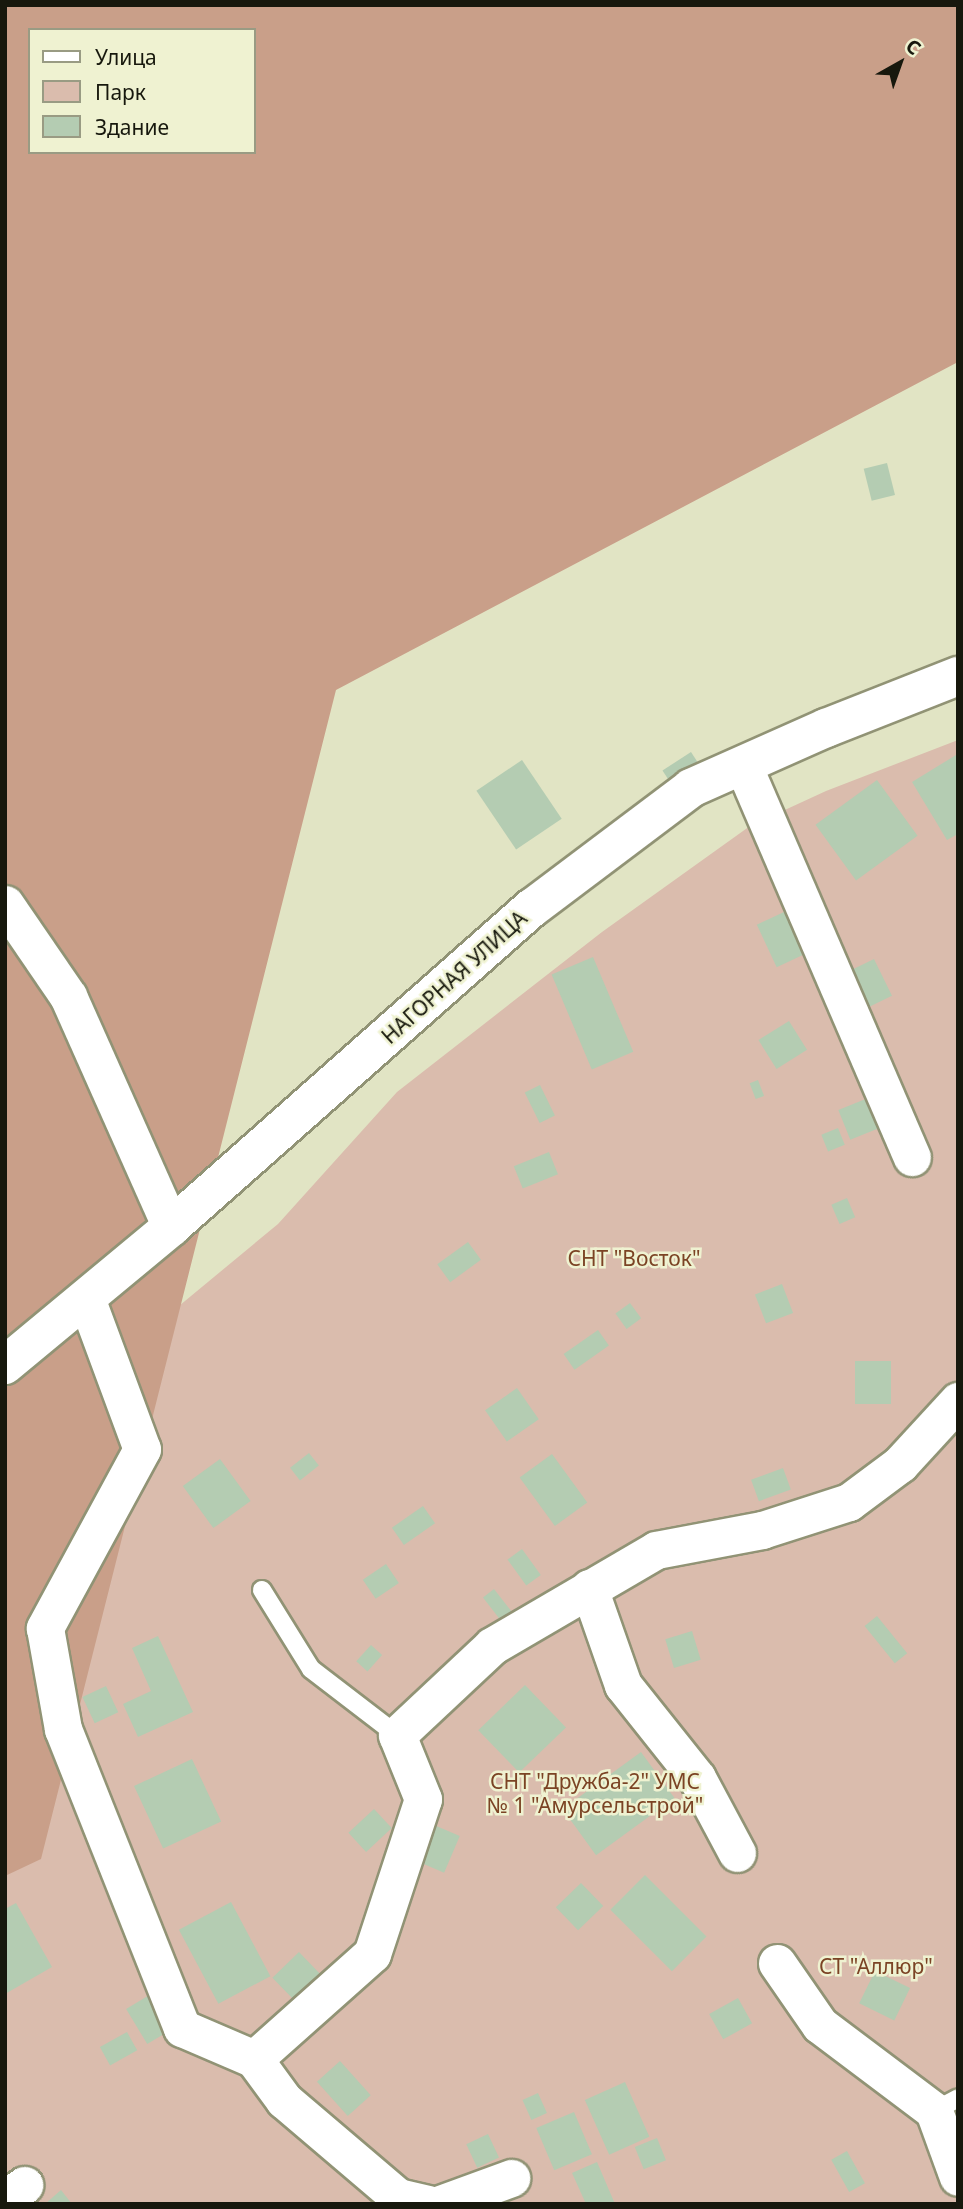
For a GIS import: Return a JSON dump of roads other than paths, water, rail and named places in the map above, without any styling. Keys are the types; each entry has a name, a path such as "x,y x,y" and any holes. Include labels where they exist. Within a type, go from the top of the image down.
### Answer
{"street":[{"name":"НАГОРНАЯ УЛИЦА","path":"5,1364 171,1227 532,908 691,788 826,728 958,676"},
{"path":"743,765 912,1157"},
{"path":"5,904 68,996 171,1227"},
{"path":"86,1298 142,1449 45,1628 63,1730 182,2028 254,2059 284,2100 398,2197 428,2204"},
{"path":"254,2059 372,1954 423,1799 397,1735 492,1646 656,1550 762,1530 849,1502 900,1464 958,1401"},
{"path":"589,1588 623,1685 697,1778 737,1853"},
{"path":"777,1963 820,2025 946,2104 958,2177"},
{"path":"440,2204 511,2178"}],"lane":[{"path":"262,1590 311,1669 397,1735"}],"park label":[{"name":"СНТ \"Восток\"","path":"634,1258"},
{"name":"СНТ \"Дружба-2\" УМС № 1 \"Амурсельстрой\"","path":"595,1793"},
{"name":"СТ \"Аллюр\"","path":"876,1966"}]}
